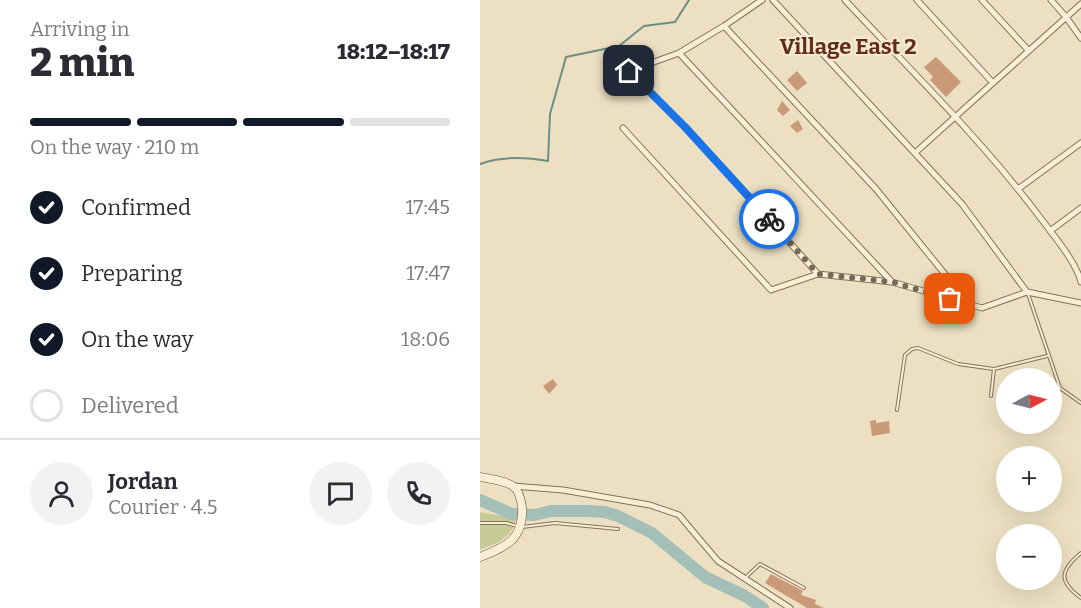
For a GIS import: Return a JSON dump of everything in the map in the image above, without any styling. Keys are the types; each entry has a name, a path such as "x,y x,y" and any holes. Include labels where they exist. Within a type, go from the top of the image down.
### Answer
{"main road":[{"path":"480,477 513,486 522,506 518,535 505,546 480,557"}],"street":[{"path":"762,0 679,53 629,71 685,127 818,274"},
{"path":"773,0 962,204 1027,292"},
{"path":"845,0 1018,189 1050,231 1073,265 1081,282"},
{"path":"917,0 993,83"},
{"path":"982,0 1029,51"},
{"path":"1051,0 1081,38"},
{"path":"916,153 1081,4"},
{"path":"724,26 876,189 970,305"},
{"path":"679,53 892,282"},
{"path":"623,128 771,290 818,274 892,282 982,308 1027,292 1081,303"},
{"path":"1018,189 1081,143"},
{"path":"1050,231 1081,208"},
{"path":"513,486 594,495 650,505 679,515 718,561 790,608"}],"lane":[{"path":"1027,292 1038,320 1047,357 1060,388 1081,403"},
{"path":"897,410 905,355 912,349 918,348 958,364 994,369 1047,357"},
{"path":"991,396 994,369"},
{"path":"480,523 567,524 618,529"},
{"path":"1081,553 1072,560 1064,580 1067,587 1081,598"},
{"path":"746,578 760,564 804,588"}],"green space":[{"path":"480,512 516,519 507,536 480,549"}],"building":[{"path":"936,57 961,82 946,97 930,80 933,77 924,67"},
{"path":"797,71 807,83 797,91 787,80"},
{"path":"782,101 790,110 783,116 777,110"},
{"path":"798,120 803,129 797,133 790,126"},
{"path":"553,379 557,385 549,394 543,386"},
{"path":"876,420 876,423 889,421 890,433 872,436 870,421"},
{"path":"771,574 803,591 801,595 816,600 815,604 824,608 807,608 765,583"}],"waterway":[{"path":"480,164 514,158 548,161 550,114 566,57 619,46 644,26 675,22 689,0"},
{"path":"480,500 512,514 534,515 551,511 588,511 605,512 618,516 652,533 705,577 745,596 763,608"}],"way so far":[{"path":"769,219 818,274 892,282 950,299"}],"district":[{"name":"Village East 2","path":"848,46"}],"route":[{"path":"629,71 685,127 769,219"}]}
